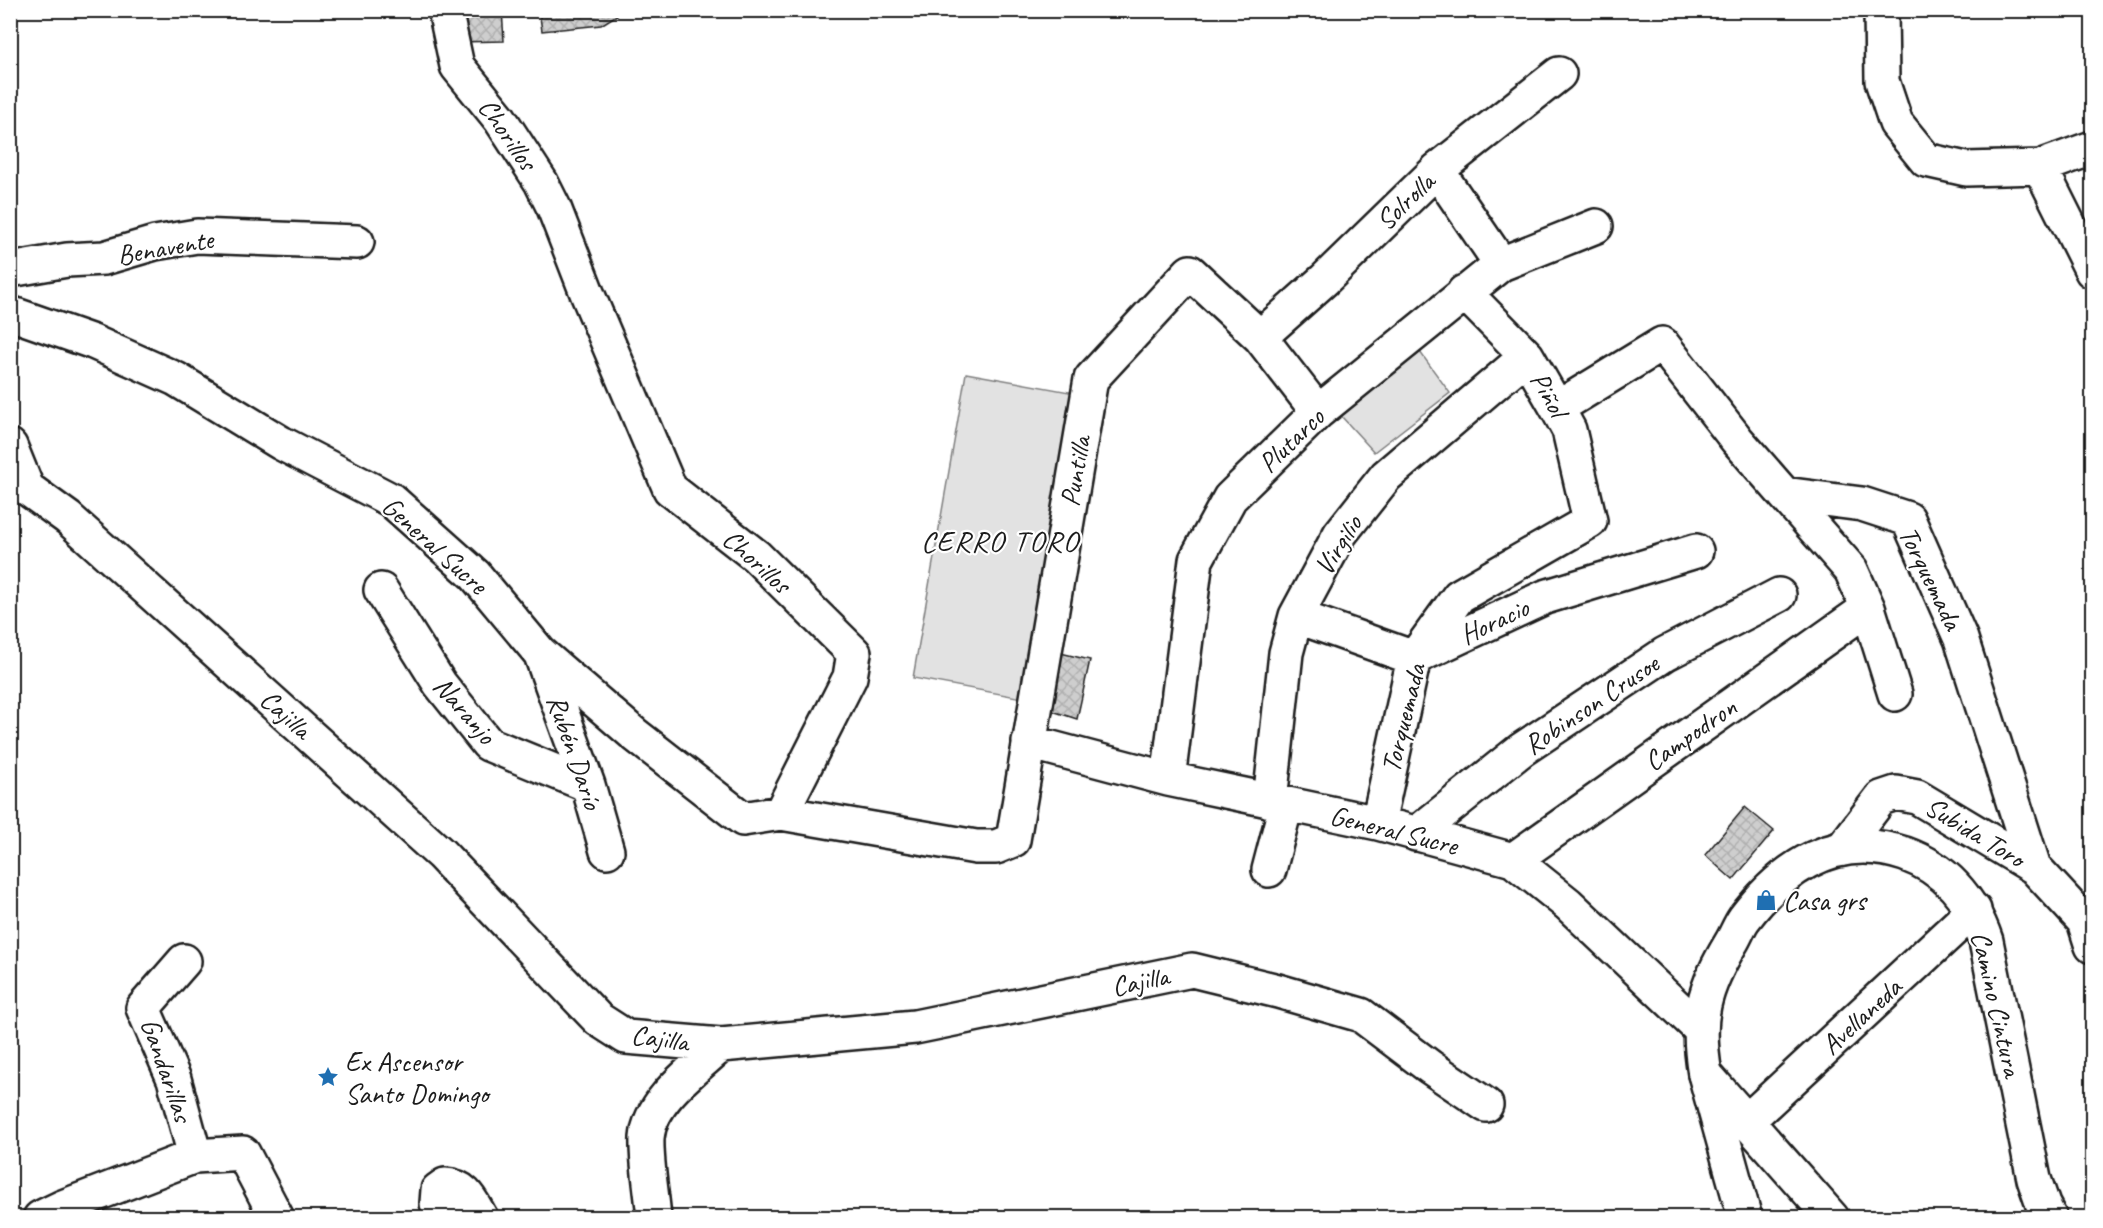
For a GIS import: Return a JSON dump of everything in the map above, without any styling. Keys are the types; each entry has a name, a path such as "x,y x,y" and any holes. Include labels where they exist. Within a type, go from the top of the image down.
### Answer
{"street":[{"name":"Chorillos","path":"445,10 457,66 500,119 541,182 554,208 587,293 670,489 756,556 854,653 850,677 781,813"},
{"path":"1881,10 1882,81 1896,123 1926,160 1966,169 2040,167 2092,148"},
{"name":"Solrolla","path":"1260,337 1324,280 1437,170 1558,74"},
{"path":"2040,167 2092,271"},
{"path":"1437,170 1500,264"},
{"name":"Plutarco","path":"1168,779 1196,560 1230,498 1318,412 1500,264 1596,226"},
{"name":"Benavente","path":"10,270 67,260 104,258 154,243 197,236 357,242"},
{"name":"Puntilla","path":"1029,742 1091,380 1190,272 1260,337"},
{"name":"Piñol","path":"1464,292 1527,356 1557,408 1569,430 1590,521"},
{"name":"General Sucre","path":"10,313 93,342 176,380 281,443 391,500 475,575 540,653 634,734 743,819 781,813"},
{"path":"1260,337 1318,412"},
{"path":"1557,408 1662,344 1737,440 1851,570 1868,608 1895,694"},
{"name":"Virgilio","path":"1269,870 1278,803 1286,653 1296,616 1340,534 1386,476 1527,356"},
{"path":"10,446 19,482"},
{"name":"Cajilla","path":"19,482 68,518 441,854 598,1019 626,1036 722,1046 915,1027 1192,970 1278,991 1361,1015 1486,1105"},
{"name":"Torquemada","path":"1784,494 1862,504 1908,519 1961,639 2034,867"},
{"name":"Torquemada","path":"1378,823 1414,658 1459,596 1590,521"},
{"name":"Horacio","path":"1414,658 1545,597 1696,551"},
{"name":"Naranjo","path":"381,590 440,684 488,744 588,785"},
{"name":"Robinson Crusoe","path":"1416,834 1521,750 1665,654 1779,595"},
{"name":"Campodron","path":"1513,860 1868,608"},
{"path":"1296,616 1414,658"},
{"name":"Rubén Darío","path":"540,653 588,785 607,851"},
{"name":"General Sucre","path":"1029,742 1168,779 1378,823 1513,860 1568,904 1700,1029"},
{"path":"781,813 976,847 996,847 1013,840 1029,742"},
{"name":"Subida Toro","path":"1842,849 1881,798 1896,793 1917,797 2034,867 2084,921 2092,946"},
{"name":"Camino Cintura","path":"1745,1218 1705,1074 1700,1029 1709,985 1718,963 1744,920 1776,883 1795,867 1817,856 1842,849 1866,846 1892,850 1915,858 1935,869 1953,883 1974,910 1986,941 2034,1179 2050,1218"},
{"name":"Avellaneda","path":"1747,1121 1974,910"},
{"name":"Gandarillas","path":"184,961 143,1008 174,1079 195,1156"},
{"path":"654,1218 647,1137 653,1118 667,1094 722,1046"},
{"path":"1705,1074 1832,1218"},
{"path":"40,1218 195,1156 243,1153 277,1218"},
{"path":"444,1218 437,1203 438,1190 445,1185 455,1185 473,1205"}],"shaded area":[{"path":"1412,341 1450,393 1374,452 1331,405"},
{"path":"966,373 1075,393 1022,698 913,678"}],"building":[{"path":"456,10 502,10 504,41 457,42"},
{"path":"539,10 625,10 601,25 542,31"},
{"path":"1048,650 1090,660 1077,719 1049,710"},
{"path":"1745,807 1774,831 1733,880 1705,855"}],"place":[{"name":"Casa grs","path":"1766,900"},
{"name":"Ex Ascensor Santo Domingo","path":"328,1077"}],"district":[{"name":"CERRO TORO","path":"1000,541"}]}
